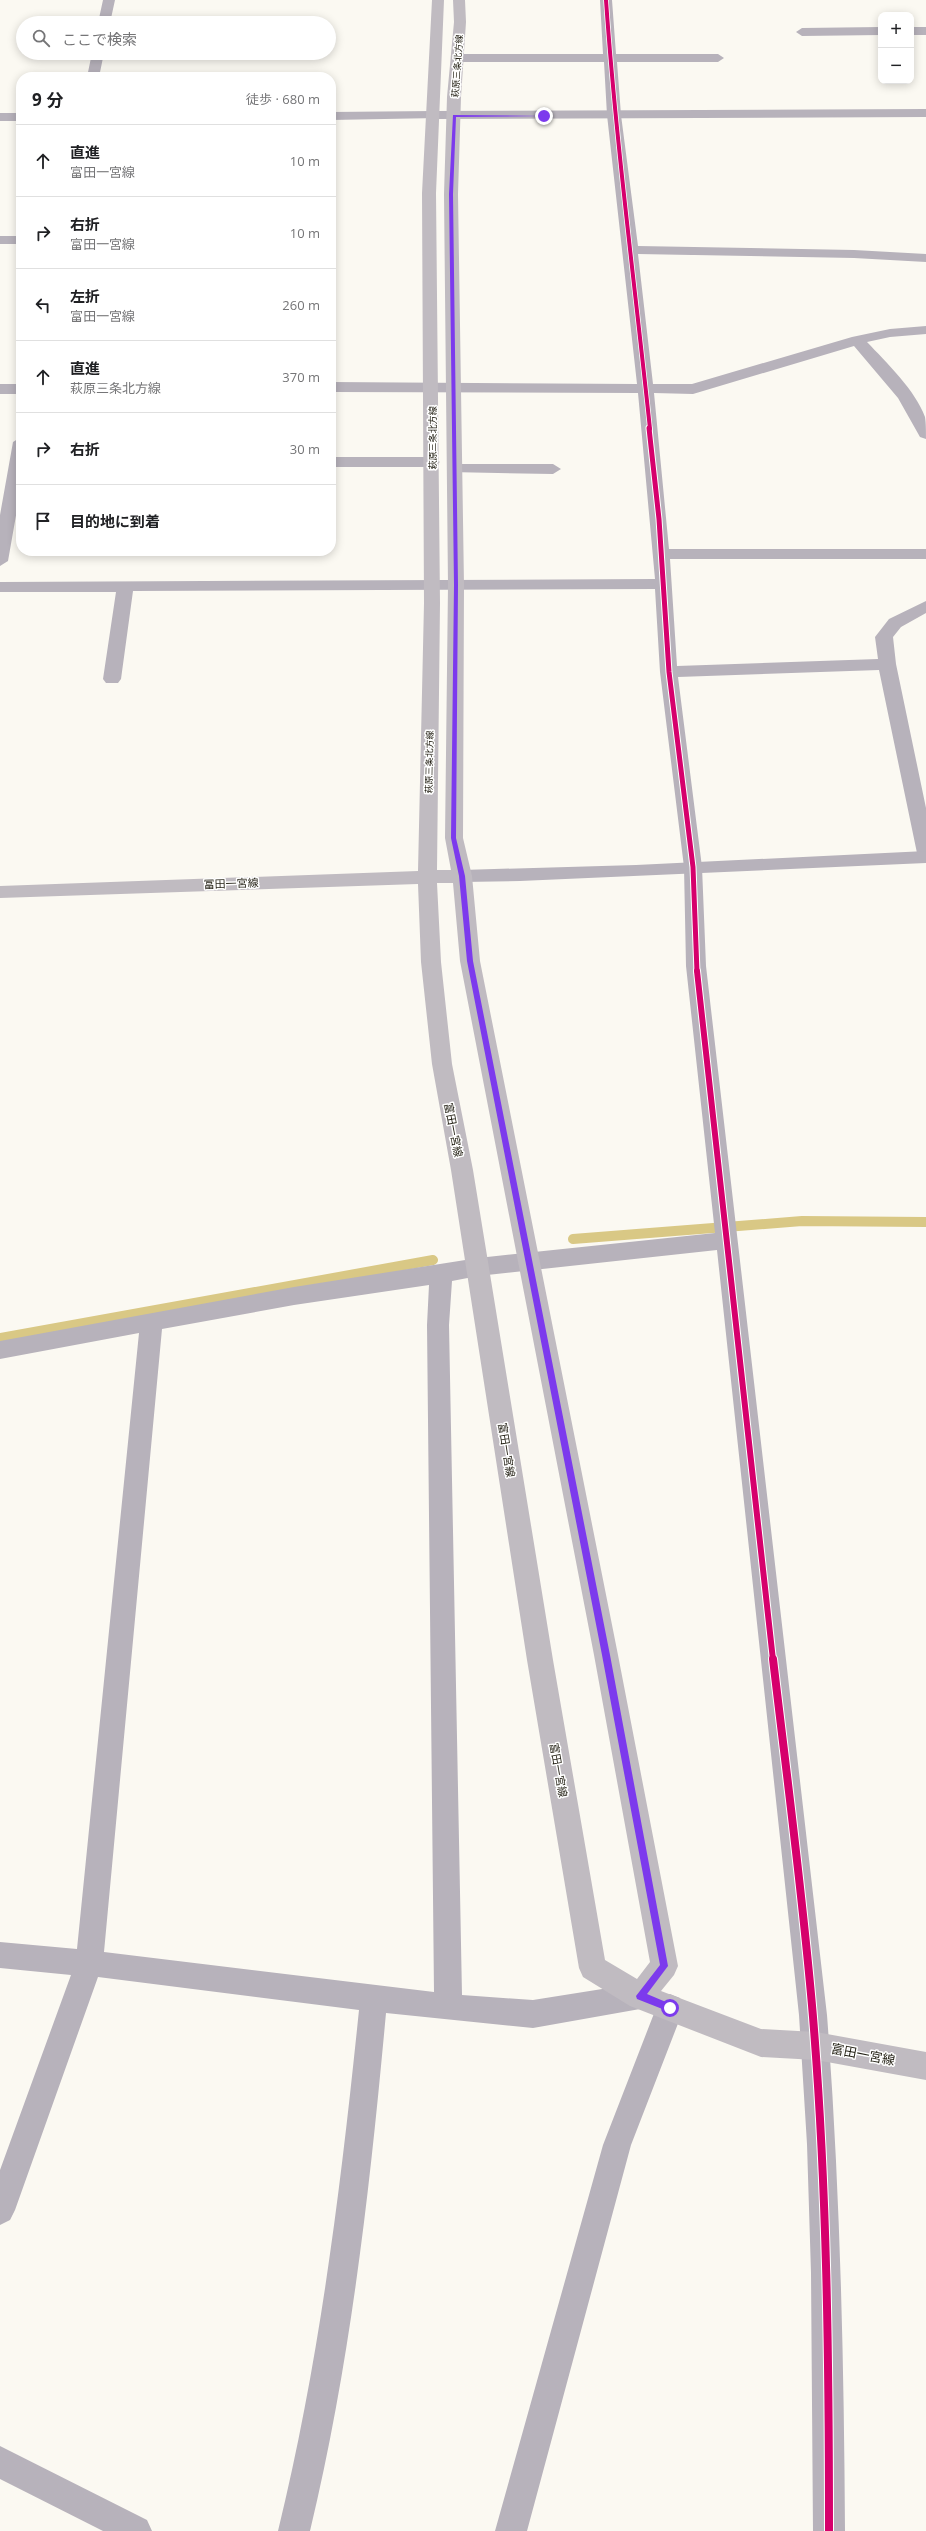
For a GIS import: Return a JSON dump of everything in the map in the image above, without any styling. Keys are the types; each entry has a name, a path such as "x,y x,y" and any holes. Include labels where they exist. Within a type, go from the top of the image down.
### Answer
{"main road":[{"name":"萩原三条北方線","path":"427,876 432,585 430,193 438,0"},
{"name":"萩原三条北方線","path":"459,0 460,22 451,194 455,388 456,585 454,838 462,876"},
{"name":"冨田一宮線","path":"0,892 427,876 462,876"},
{"name":"富田一宮線","path":"427,876 431,962 442,1064 478,1267 540,1660 593,1968 640,1996 761,2043 816,2046 926,2066"},
{"path":"462,876 470,961 511,1166 527,1263 556,1397 664,1966 640,1996"}],"street":[{"path":"106,16 109,0"},
{"path":"606,0 614,115 631,250 661,554 669,672 693,868 696,966 727,1230 816,2046 829,2358 829,2531"},
{"path":"802,32 878,31"},
{"path":"914,31 926,31"},
{"path":"457,58 718,58"},
{"path":"95,72 97,60"},
{"path":"336,116 926,113"},
{"path":"0,117 16,117"},
{"path":"0,240 16,240"},
{"path":"631,250 854,254 926,258"},
{"path":"336,387 432,386 455,388 693,389 771,364 857,340 890,333 926,330"},
{"path":"857,340 896,383 918,416 926,434"},
{"path":"0,389 16,389"},
{"path":"336,462 432,462"},
{"path":"455,469 553,469"},
{"path":"0,561 16,470"},
{"path":"661,554 926,554"},
{"path":"0,587 663,584"},
{"path":"112,679 125,587"},
{"path":"926,606 895,623 884,637 886,664 926,853"},
{"path":"669,672 886,664"},
{"path":"462,876 636,872 926,857"},
{"path":"0,1350 294,1296 478,1267 527,1263 727,1230"},
{"path":"441,1274 438,1325 448,2007"},
{"path":"0,2210 89,1963 151,1323"},
{"path":"0,1955 89,1963 374,1999 533,2014 640,1996"},
{"path":"294,2531 306,2483 331,2361 352,2221 374,1999"},
{"path":"510,2531 617,2145 670,2008"},
{"path":"0,2462 136,2531"}],"waterway":[{"path":"573,1239 802,1221 926,1222"},
{"path":"0,1338 433,1260"}],"cycle path":[{"path":"606,0 614,115 627,213 659,519 669,672 693,867 696,966 813,2015 818,2080 824,2208 829,2531"}],"route":[{"path":"544,116 454,116 451,194 456,585 454,838 462,876 470,961 511,1166 527,1263 556,1397 606,1655 664,1966 640,1996 670,2008"}]}
